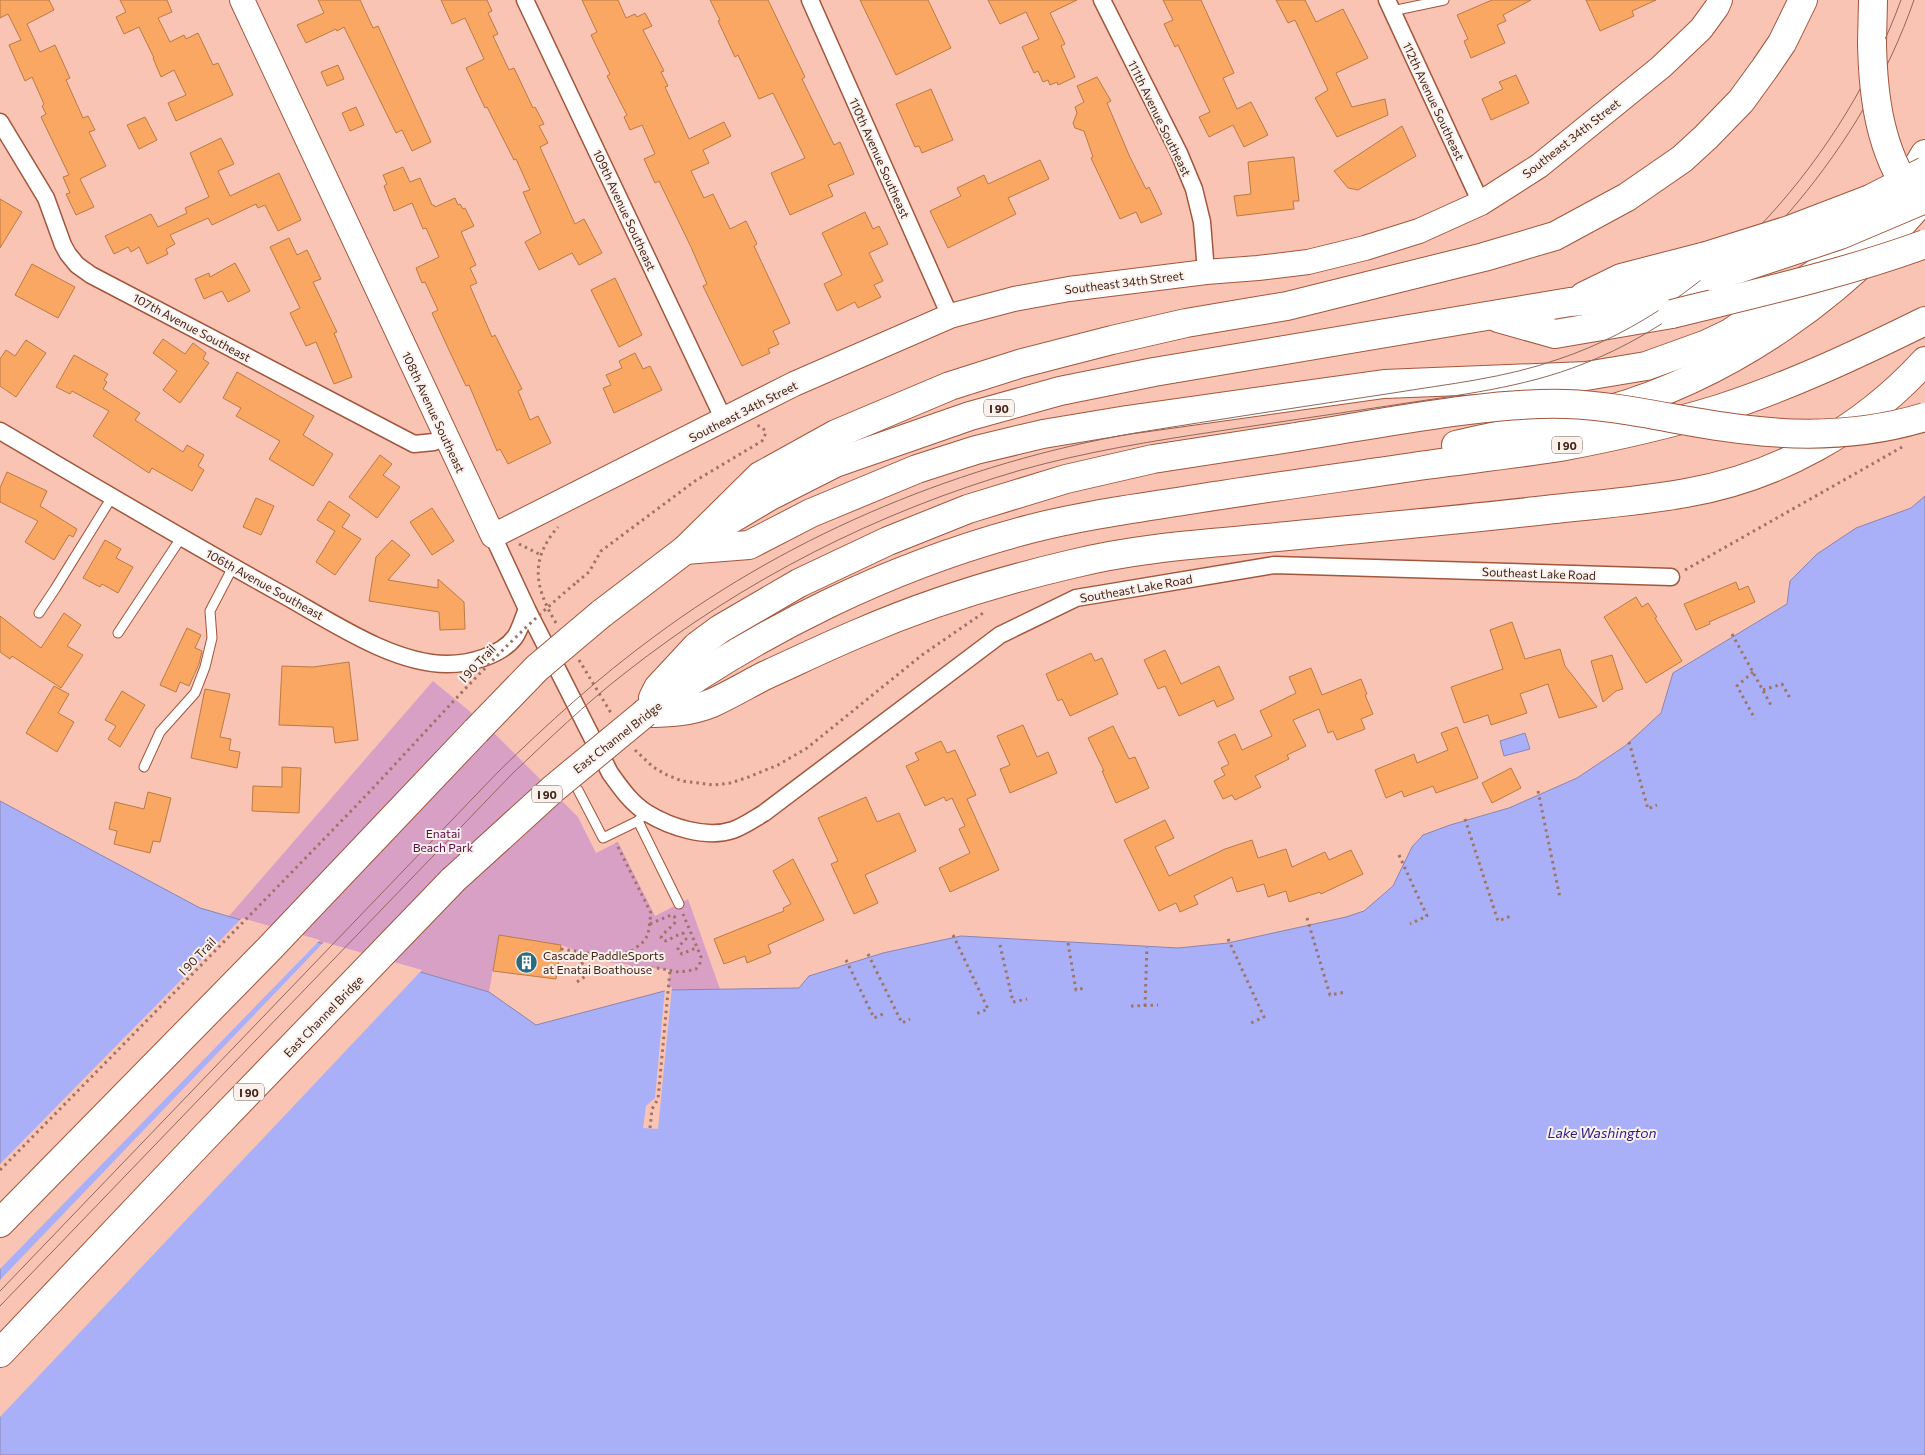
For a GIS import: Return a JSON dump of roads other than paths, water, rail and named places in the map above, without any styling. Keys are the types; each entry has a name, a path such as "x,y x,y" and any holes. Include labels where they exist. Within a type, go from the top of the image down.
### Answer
{"highway":[{"path":"686,550 760,476 836,434 950,386 1019,364 1112,340 1186,323 1286,306 1484,257 1554,236 1627,197 1682,159 1706,137 1741,101 1765,68 1782,43 1803,0"},
{"path":"1872,0 1873,79 1879,123 1897,171 1908,192 1925,215"},
{"path":"686,550 749,545 820,509 917,468 976,450 1043,434 1127,420 1370,386 1586,376 1630,369 1670,358 1730,333 1819,271 1890,200 1916,169 1925,154"},
{"path":"1710,266 1789,230 1870,199 1925,171"},
{"path":"1272,487 1556,423 1608,410 1670,388 1718,366 1764,340 1798,316 1866,259 1908,218 1925,198"},
{"name":"I 90","path":"0,1223 268,950 537,668 601,614 686,550 728,521 770,496 836,464 970,416 1060,391 1154,372 1492,317 1570,302 1625,298 1710,266 1840,235 1925,198"},
{"path":"1492,317 1555,334 1672,314 1815,279 1874,262 1925,244"},
{"name":"I 90","path":"661,703 769,634 900,572 958,551 1028,530 1086,516 1272,487 1560,447 1642,429 1719,409 1784,386 1851,357 1925,320"},
{"path":"661,703 709,704 813,653 918,609 973,590 1076,562 1182,546 1462,519 1649,498 1686,493 1722,485 1766,471 1829,441 1865,417 1925,361"},
{"path":"661,703 697,646 755,608 799,583 834,565 928,524 1021,491 1111,468 1443,413 1540,404 1593,406 1730,428 1774,433 1836,432 1882,427 1925,417"},
{"name":"East Channel Bridge","path":"0,1353 453,880 560,782 661,703"},
{"path":"0,1361 46,1304"}],"street":[{"name":"108th Avenue Southeast","path":"242,0 527,609 610,773 642,816"},
{"name":"109th Avenue Southeast","path":"525,0 724,420"},
{"name":"110th Avenue Southeast","path":"810,0 950,316"},
{"name":"111th Avenue Southeast","path":"1102,0 1179,153 1194,189 1202,222 1206,272"},
{"name":"Southeast 34th Street","path":"493,536 794,384 950,316 1014,299 1069,289 1206,272 1308,262 1365,248 1419,231 1481,203 1539,166 1661,67 1701,28 1717,8 1720,0"},
{"name":"112th Avenue Southeast","path":"1390,6 1481,203"},
{"name":"107th Avenue Southeast","path":"2,129 46,198 63,245 76,265 91,275 414,444 434,442 445,436"},
{"name":"106th Avenue Southeast","path":"0,431 181,538 375,646 419,661 446,664 470,662 495,654 515,637 527,609"},
{"name":"Southeast Lake Road","path":"642,816 692,831 715,832 731,830 745,825 764,813 1000,635 1076,598 1274,565 1671,577"}],"lane":[{"path":"1390,6 1444,0"},
{"path":"38,612 112,497"},
{"path":"118,633 181,538"},
{"path":"144,767 160,732 195,693 205,667 212,638 210,611 233,566"},
{"path":"578,790 602,838 642,816 679,904"}],"water":[{"name":"Lake Washington","path":"1925,496 1925,1455 0,1455 0,801 200,908 489,992 536,1025 668,990 799,988 809,976 883,953 961,936 1178,948 1228,943 1346,917 1364,911 1393,886 1412,847 1423,835 1509,808 1577,778 1625,746 1661,713 1673,673 1787,604 1790,581 1817,554 1856,528 1911,508"},
{"path":"1525,733 1530,749 1504,756 1500,741"}],"tram line":[{"path":"0,1291 498,772 594,684 655,636 709,599 765,565 823,534 883,507 945,483 1008,463 1071,446 1135,433 1498,376 1539,366 1617,335 1671,302 1722,262 1768,217 1810,167 1846,113 1877,57 1901,0"},
{"path":"0,1306 512,774 596,697 670,639 716,608 813,552 915,506 1021,470 1094,452 1144,443 1490,390 1560,372 1614,351 1672,317 1700,297 1751,252 1797,203 1833,157 1865,107 1892,55 1914,0"}],"place":[{"name":"Cascade PaddleSports at Enatai Boathouse","path":"527,962"}],"park label":[{"name":"Enatai Beach Park","path":"443,840"}]}
